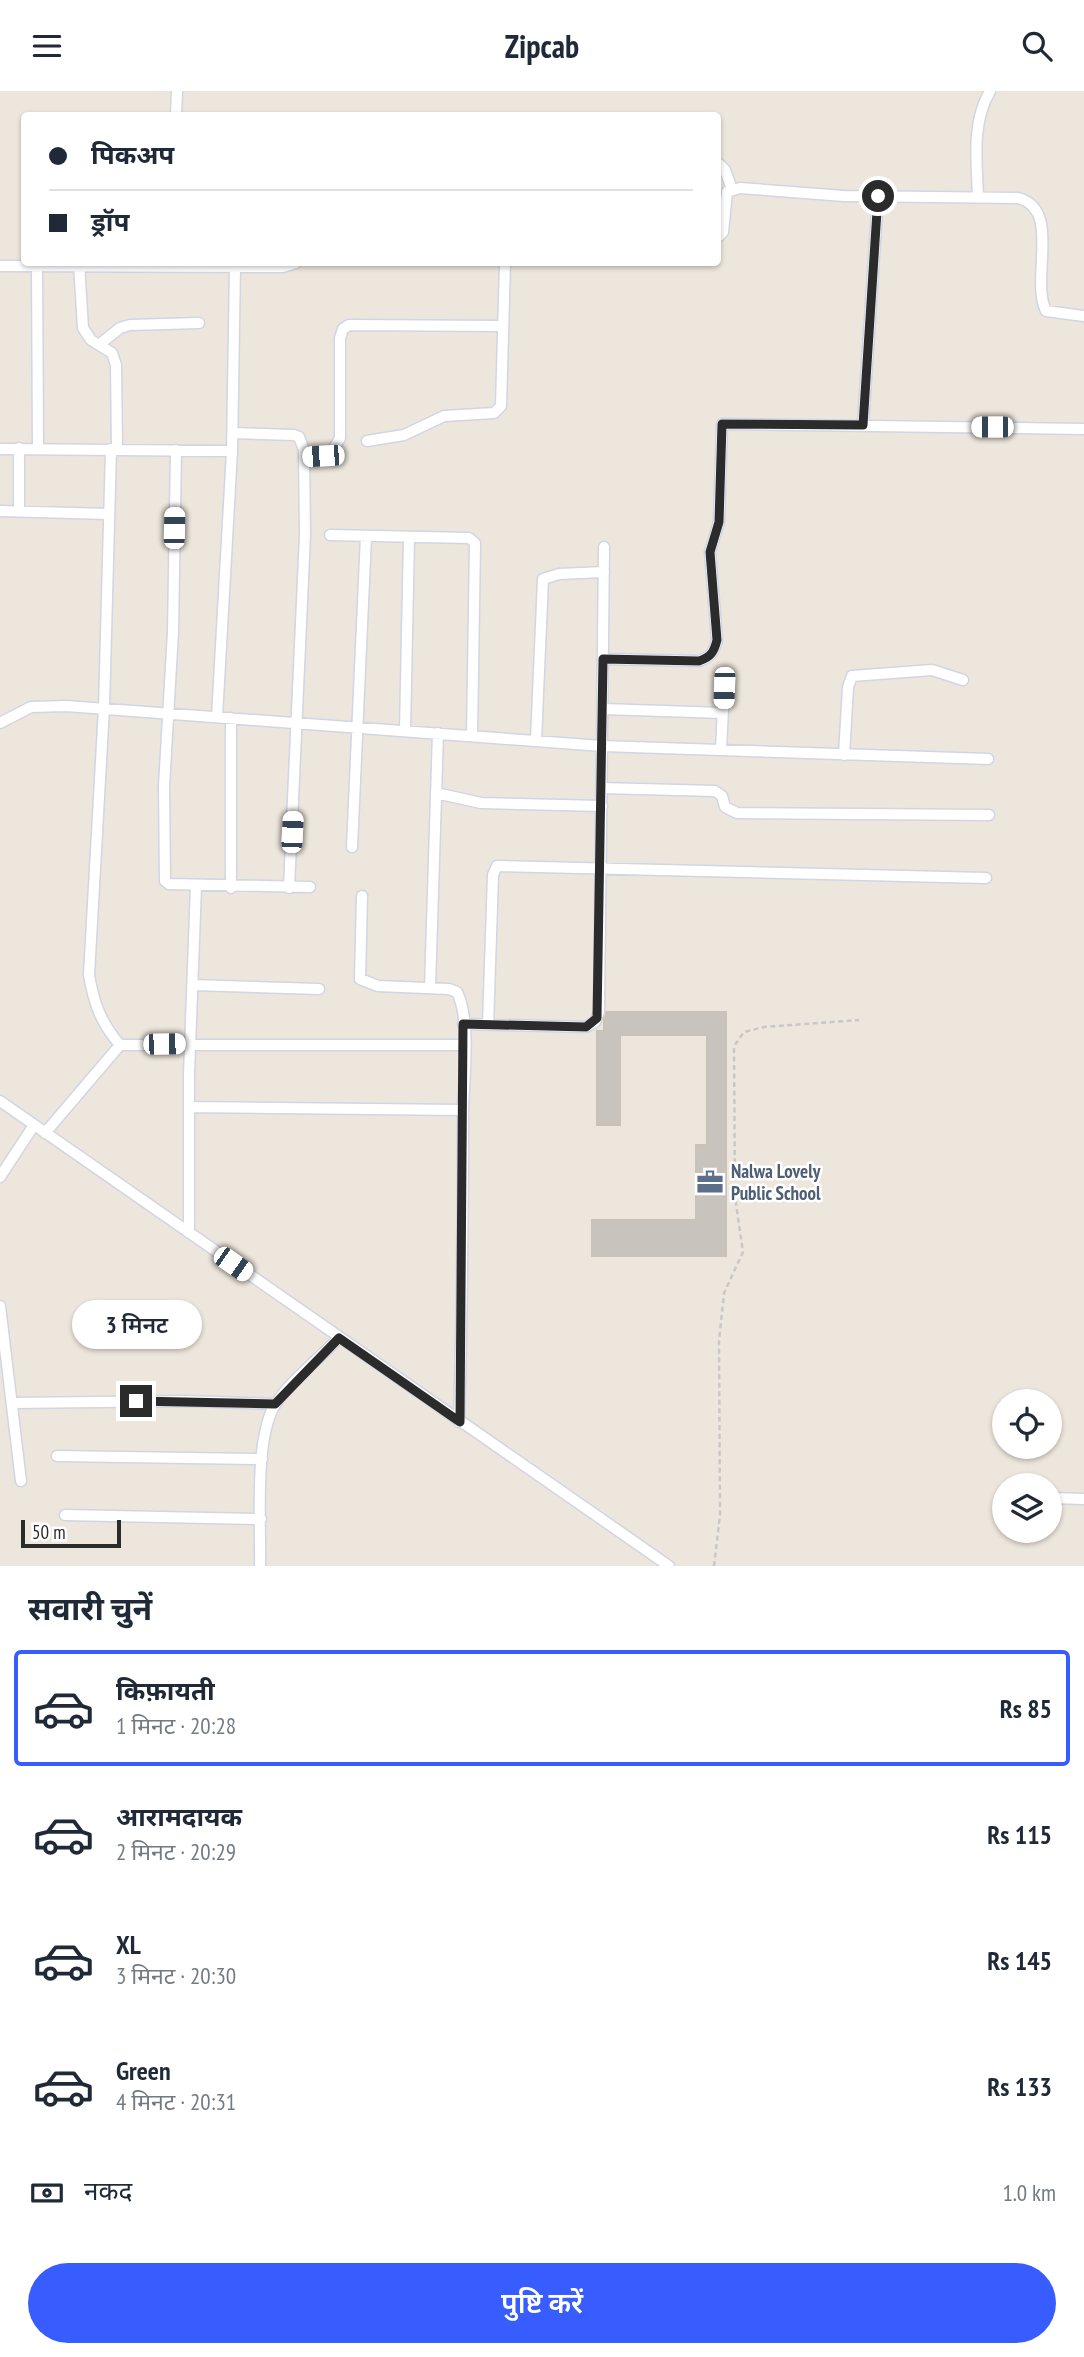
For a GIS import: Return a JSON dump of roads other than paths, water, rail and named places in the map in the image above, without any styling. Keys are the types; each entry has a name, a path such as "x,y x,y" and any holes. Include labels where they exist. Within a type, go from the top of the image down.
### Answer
{"street":[{"path":"176,112 177,91"},
{"path":"978,198 976,132 982,105 990,91"},
{"path":"721,166 732,189"},
{"path":"732,189 878,196 1018,198 1033,205 1042,221 1042,303 1052,314 1084,316"},
{"path":"721,234 725,198 732,189"},
{"path":"863,425 878,196"},
{"path":"0,266 37,266 38,448"},
{"path":"79,266 83,328 91,340 112,353 116,365 104,708 89,975 99,1014 120,1045"},
{"path":"217,717 233,433 235,266 286,266"},
{"path":"366,441 404,435 444,417 494,413 503,397 505,266"},
{"path":"100,344 113,333 130,325 199,323"},
{"path":"304,456 331,454 340,438 342,329 349,325 503,326"},
{"path":"603,659 699,661 709,657 714,650 717,640 710,552 719,522 722,424 1084,429"},
{"path":"233,433 294,435 302,442 304,456 305,535 289,888"},
{"path":"19,448 19,512"},
{"path":"0,449 232,451"},
{"path":"176,450 164,877 169,884 230,888 310,887"},
{"path":"0,511 109,514"},
{"path":"330,535 468,538 475,543 472,736"},
{"path":"352,847 366,536"},
{"path":"405,730 409,538"},
{"path":"463,1024 586,1027 594,1022 599,1012 604,547"},
{"path":"536,740 543,579 559,573 604,572"},
{"path":"844,755 848,687 852,676 932,670 962,680"},
{"path":"720,750 724,688"},
{"path":"0,723 31,707 104,708 602,746 988,759"},
{"path":"603,709 723,713"},
{"path":"230,888 231,718"},
{"path":"430,987 438,733"},
{"path":"602,788 715,792 722,796 725,807 737,813 989,815"},
{"path":"436,793 481,803 602,806"},
{"path":"488,1025 493,869 508,864 986,878"},
{"path":"189,1233 190,1044 196,885"},
{"path":"362,896 360,979 378,986 430,987 457,992 463,1024 460,1422"},
{"path":"193,985 319,989"},
{"path":"45,1133 120,1045 464,1045"},
{"path":"0,1101 669,1566"},
{"path":"189,1107 463,1110"},
{"path":"0,1177 34,1125"},
{"path":"0,1306 21,1481"},
{"path":"260,1566 262,1459 267,1423 275,1404 339,1338"},
{"path":"12,1403 185,1401 275,1404"},
{"path":"57,1455 262,1459"},
{"path":"1062,1498 1084,1499"},
{"path":"65,1515 261,1519"}],"place":[{"name":"Nalwa Lovely Public School","path":"710,1182"}]}
